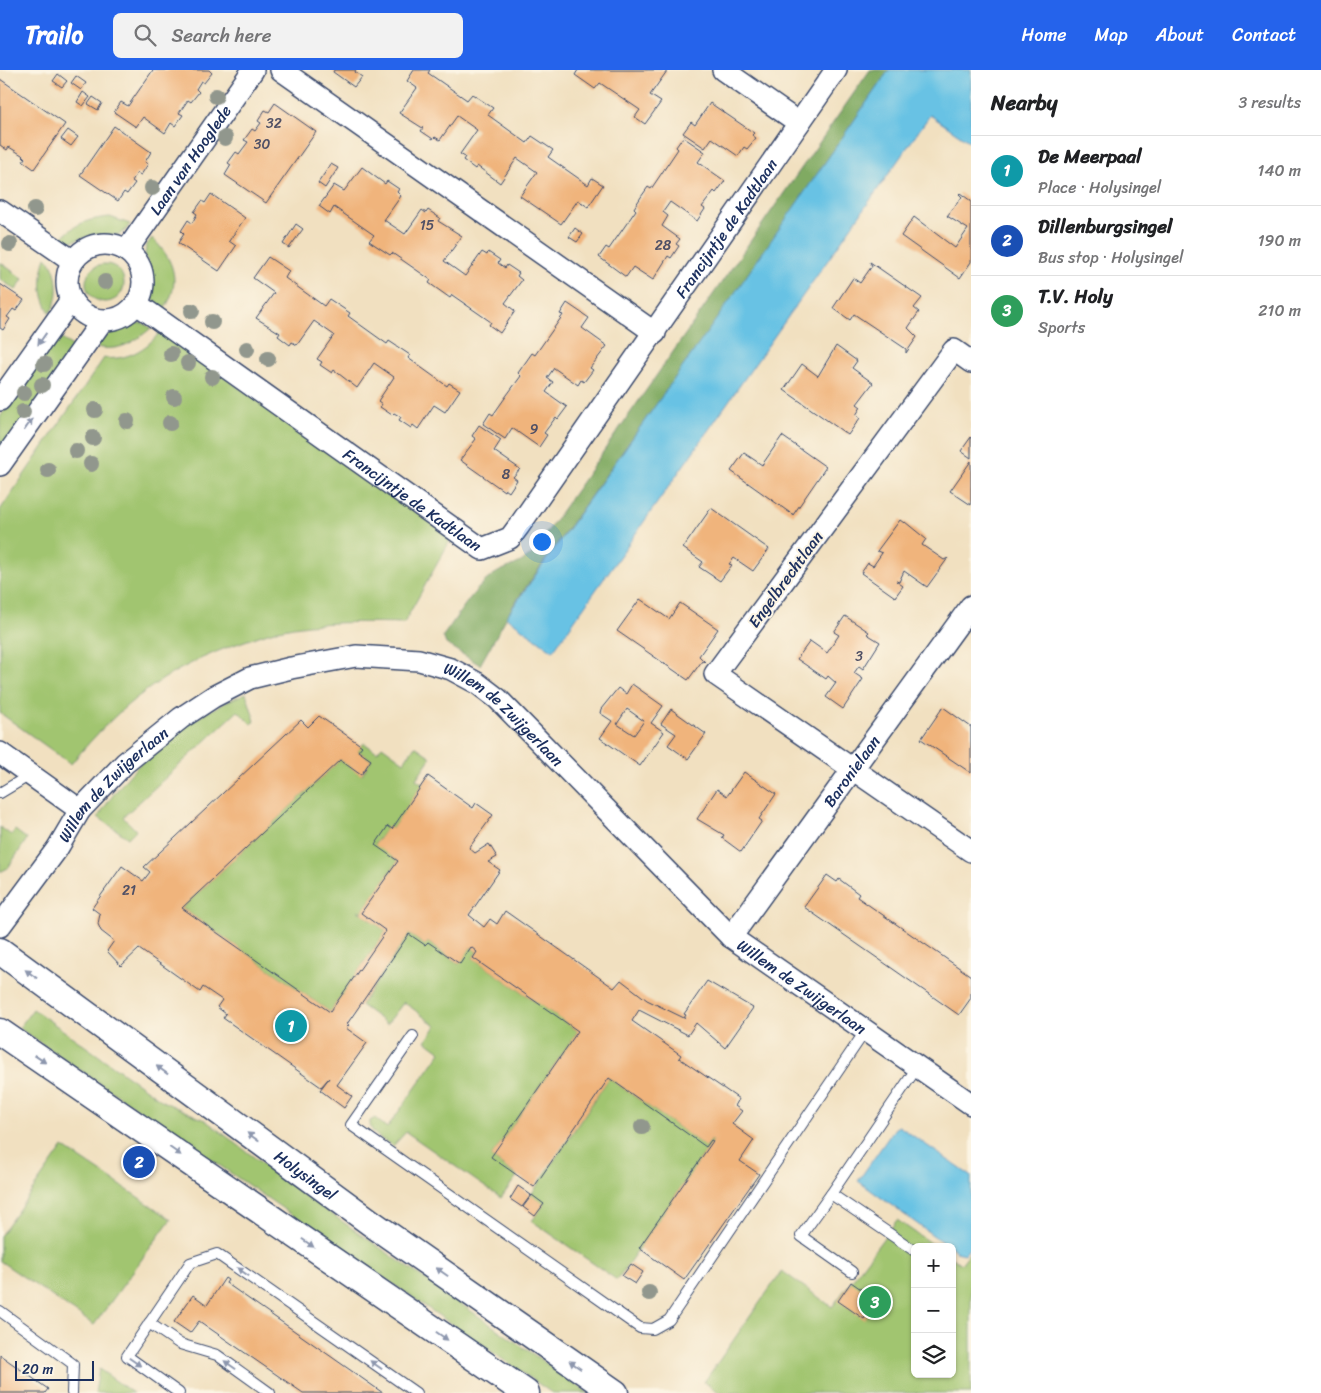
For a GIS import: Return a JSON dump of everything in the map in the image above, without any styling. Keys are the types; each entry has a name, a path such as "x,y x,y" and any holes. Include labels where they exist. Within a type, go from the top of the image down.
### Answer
{"street":[{"name":"Laan van Hooglede","path":"127,250 253,70"},
{"path":"281,70 655,334"},
{"path":"723,70 799,123"},
{"name":"Francijntje de Kadtlaan","path":"137,304 482,549 510,538 655,334 836,70"},
{"path":"0,211 73,261"},
{"path":"98,244 118,246 127,250 134,257 143,275 143,290 137,304 122,317 102,320 94,319 80,312 71,300 67,280 73,261 80,254 98,244"},
{"path":"0,400 71,300"},
{"path":"0,465 102,320"},
{"name":"Engelbrechtlaan","path":"852,770 715,674 954,350 971,362"},
{"name":"Baronielaan","path":"731,937 971,606"},
{"name":"Willem de Zwijgerlaan","path":"0,926 57,849 80,810 125,763 181,718 212,697 250,678 356,656 419,660 451,669 477,683 498,699 731,937 971,1104"},
{"path":"0,752 80,810"},
{"path":"852,770 971,851"},
{"name":"Holysingel","path":"0,951 374,1225 615,1393"},
{"path":"0,1032 526,1393"}],"lane":[{"path":"0,793 31,774"},
{"path":"413,1036 351,1125 640,1328 654,1330 669,1320 866,1030"},
{"path":"852,1272 801,1236 918,1066"},
{"path":"831,1194 911,1248"},
{"path":"179,1393 128,1356 190,1263 217,1254 416,1393"},
{"path":"0,1311 73,1364 72,1393"},
{"path":"149,1323 180,1344 217,1355 270,1393"}],"green space":[{"path":"870,70 889,70 725,308 514,604 480,665 446,644 443,636 478,588 493,575 531,555"},
{"path":"110,217 130,224 125,231 118,235 93,235 69,242 61,239 72,229 83,223"},
{"path":"152,238 166,255 173,273 173,291 163,311 152,297 153,277 145,255 146,246"},
{"path":"46,257 54,268 57,284 56,300 50,313 42,292"},
{"path":"0,262 23,279 16,290 0,279"},
{"path":"105,264 118,270 124,283 118,296 105,302 92,296 86,283 92,270"},
{"path":"134,323 143,323 151,328 125,345 111,348 96,347 108,335"},
{"path":"160,332 452,537 404,623 341,623 293,627 278,630 215,652 168,676 127,705 71,764 0,713 0,510 104,358 128,356 149,344"},
{"path":"57,336 74,347 0,453 0,417"},
{"path":"246,693 255,721 251,724 238,711 123,817 136,830 128,838 98,817 128,777 162,743 202,716"},
{"path":"364,743 377,752 382,746 404,762 415,746 431,757 416,779 423,784 392,829 388,827 375,844 398,861 362,912 357,910 386,931 330,1012 182,908 340,760 362,775 371,760 358,751"},
{"path":"0,827 11,835 15,830 27,839 8,868 0,872"},
{"path":"409,934 425,945 428,942 459,964 471,947 477,952 473,958 578,1031 491,1157 517,1176 501,1198 406,1132 393,1146 377,1136 370,1126 370,1121 375,1118 387,1128 441,1052 426,1041 436,1026 404,1002 387,1024 361,1005"},
{"path":"33,1009 164,1102 205,1120 304,1195 589,1393 552,1393 19,1028"},
{"path":"609,1078 706,1147 711,1140 713,1141 617,1280 532,1221 544,1204 531,1195"},
{"path":"63,1147 171,1219 94,1325 0,1261 0,1236"},
{"path":"897,1220 930,1243 911,1243 911,1378 956,1378 956,1261 961,1264 971,1251 971,1393 720,1393 704,1382 782,1271 832,1307"},
{"path":"99,1369 133,1393 95,1393"}],"water":[{"path":"889,70 971,70 971,143 930,115 553,651 506,617 725,307"},
{"path":"899,1126 971,1176 971,1246 965,1254 956,1252 956,1243 943,1243 858,1181 895,1128"}],"building":[{"path":"153,70 209,70 212,73 204,83 201,81 196,89 199,92 191,102 188,100 179,113 183,115 175,126 171,123 165,133 143,117 136,127 114,112 121,102 128,106"},
{"path":"334,70 356,70 355,72 362,77 354,87 333,72"},
{"path":"414,70 430,70 428,73 467,100 472,94 493,108 488,115 527,143 532,136 553,150 548,157 588,185 592,178 603,185 588,207 578,200 561,224 520,196 537,172 517,158 500,183 477,166 475,169 463,160 465,157 460,154 477,130 457,116 440,140 435,137 433,139 421,131 423,128 399,113 417,88 407,81"},
{"path":"578,70 667,71 650,95 661,102 645,124 635,117 640,110 600,83 595,89 575,75"},
{"path":"58,74 67,81 62,87 53,81"},
{"path":"76,76 86,83 81,90 71,83"},
{"path":"0,79 65,124 34,169 23,161 25,158 22,155 9,147 7,150 0,145"},
{"path":"83,92 90,97 83,106 77,102"},
{"path":"93,97 102,103 98,110 88,104"},
{"path":"275,103 316,132 266,203 225,175 231,165 228,163 236,152 239,154 248,142 244,140 252,129 255,131 261,123 258,121 265,110 269,112"},
{"path":"710,103 754,133 752,135 756,138 747,149 744,147 738,156 712,138 705,148 683,133 691,122 695,125"},
{"path":"114,126 151,152 145,162 148,164 141,175 137,173 132,181 135,183 127,194 124,192 118,201 80,175"},
{"path":"68,130 78,137 71,146 61,139"},
{"path":"683,137 705,152 698,162 725,181 716,193 714,191 702,207 705,209 697,221 670,202 663,212 668,216 662,226 680,239 676,244 679,246 671,258 668,256 653,280 633,267 626,277 599,257 606,247 609,249 636,210 634,208 648,187 651,189 678,149 676,147"},
{"path":"331,164 338,168 325,188 318,183"},
{"path":"362,167 385,184 387,181 399,189 397,192 401,196 384,220 405,234 422,210 426,213 428,210 440,218 438,221 462,236 444,261 465,276 482,252 487,255 488,252 500,260 498,263 505,268 507,265 519,273 517,276 522,280 505,303 515,311 500,333 489,325 491,322 452,295 450,298 429,283 431,280 392,253 390,255 369,241 374,235 334,207 330,214 319,206 334,185 344,191"},
{"path":"960,193 971,201 971,262 960,278 901,236 914,217 955,248 968,229 947,216 962,197"},
{"path":"211,194 245,218 229,241 236,246 219,271 178,243 184,234 181,231 188,220 192,223 197,214 194,212 202,201 205,203"},
{"path":"296,224 303,229 289,248 283,244"},
{"path":"575,228 583,234 577,242 569,237"},
{"path":"268,257 289,271 285,278 324,306 329,299 350,313 348,316 387,344 389,341 410,355 408,358 447,386 449,383 460,390 445,412 434,405 418,429 413,425 411,428 399,420 401,417 394,413 392,415 380,407 382,404 378,401 394,377 374,363 357,388 334,370 332,373 320,365 322,362 317,359 334,335 314,321 297,345 292,342 290,345 278,336 280,333 256,318 274,293 253,278"},
{"path":"870,262 922,298 914,308 919,312 908,328 917,337 906,353 906,349 854,314 850,320 833,308 853,278 860,283 872,266"},
{"path":"0,284 24,300 16,311 13,309 7,317 10,319 3,330 0,328"},
{"path":"567,303 589,318 582,328 607,346 590,368 593,370 584,382 581,380 578,385 554,368 547,378 553,382 546,392 567,407 558,419 556,417 544,433 547,435 539,447 512,428 505,439 483,424 490,413 493,415 521,376 518,373 532,353 535,355 563,315 560,314"},
{"path":"836,346 857,361 852,368 873,383 857,404 861,407 856,415 860,418 848,435 784,390 802,364 818,376"},
{"path":"479,425 501,440 494,451 520,469 513,477 517,480 509,492 505,489 504,491 460,460 476,439 472,436"},
{"path":"782,436 826,467 793,515 731,471 744,453 762,465"},
{"path":"971,437 971,458 961,451"},
{"path":"971,461 971,505 950,491"},
{"path":"711,508 769,549 753,571 734,558 729,564 732,565 720,581 699,567 703,562 683,548"},
{"path":"900,520 926,539 922,545 944,560 948,558 927,587 904,571 899,582 896,581 903,586 895,597 861,573 868,563 873,566 882,553 877,551"},
{"path":"640,599 669,619 680,603 718,629 699,656 705,662 702,661 688,680 617,631"},
{"path":"845,616 880,642 863,669 859,666 854,673 863,679 843,709 826,697 836,683 828,676 826,679 797,659 810,641 827,653 839,635 834,632"},
{"path":"632,684 663,706 651,723 664,732 640,766 600,738 612,721 600,713 601,709 618,688 626,694","holes":["627,709 644,721 634,735 617,724"]},
{"path":"943,707 971,727 971,773 921,739"},
{"path":"671,709 706,734 688,759 668,745 676,734 661,724"},
{"path":"319,716 362,746 358,751 371,760 361,775 340,760 182,908 330,1012 386,931 361,913 398,861 375,845 388,826 392,829 428,776 473,808 476,803 493,815 469,848 475,853 489,844 497,857 488,862 500,870 469,915 484,927 490,919 497,924 505,911 614,988 621,980 647,1000 684,1018 686,1015 684,1014 707,981 753,1008 725,1048 696,1023 688,1035 639,1010 632,1021 681,1055 679,1058 739,1099 735,1106 742,1111 732,1124 754,1140 740,1161 759,1174 684,1280 639,1248 713,1141 711,1140 706,1147 609,1078 534,1187 491,1157 578,1031 473,958 477,952 471,947 460,964 428,942 425,945 409,934 347,1024 349,1025 346,1028 367,1043 337,1085 352,1096 344,1108 320,1090 329,1078 321,1087 223,1018 226,1014 217,1007 222,1000 203,987 200,992 139,949 121,966 107,951 114,941 101,931 98,924 100,914 92,908 122,866 143,881 150,872 144,867 301,720 308,727"},
{"path":"744,772 776,794 759,819 762,821 741,852 722,838 724,835 697,819 717,789 727,796"},
{"path":"827,875 837,882 839,879 859,894 857,897 971,976 971,998 959,1015 804,907"},
{"path":"518,1186 531,1195 522,1207 510,1199"},
{"path":"532,1195 544,1204 535,1216 523,1207"},
{"path":"631,1264 643,1272 635,1284 622,1276"},
{"path":"225,1278 228,1280 226,1283 383,1393 303,1393 199,1321 190,1333 174,1322 193,1295 207,1305"},
{"path":"851,1282 878,1301 864,1319 838,1301"},
{"path":"0,1355 48,1389 45,1393 0,1393"}],"place":[{"name":"De Meerpaal","path":"291,1026"},
{"name":"Dillenburgsingel","path":"139,1162"},
{"name":"T.V. Holy","path":"875,1302"}]}
